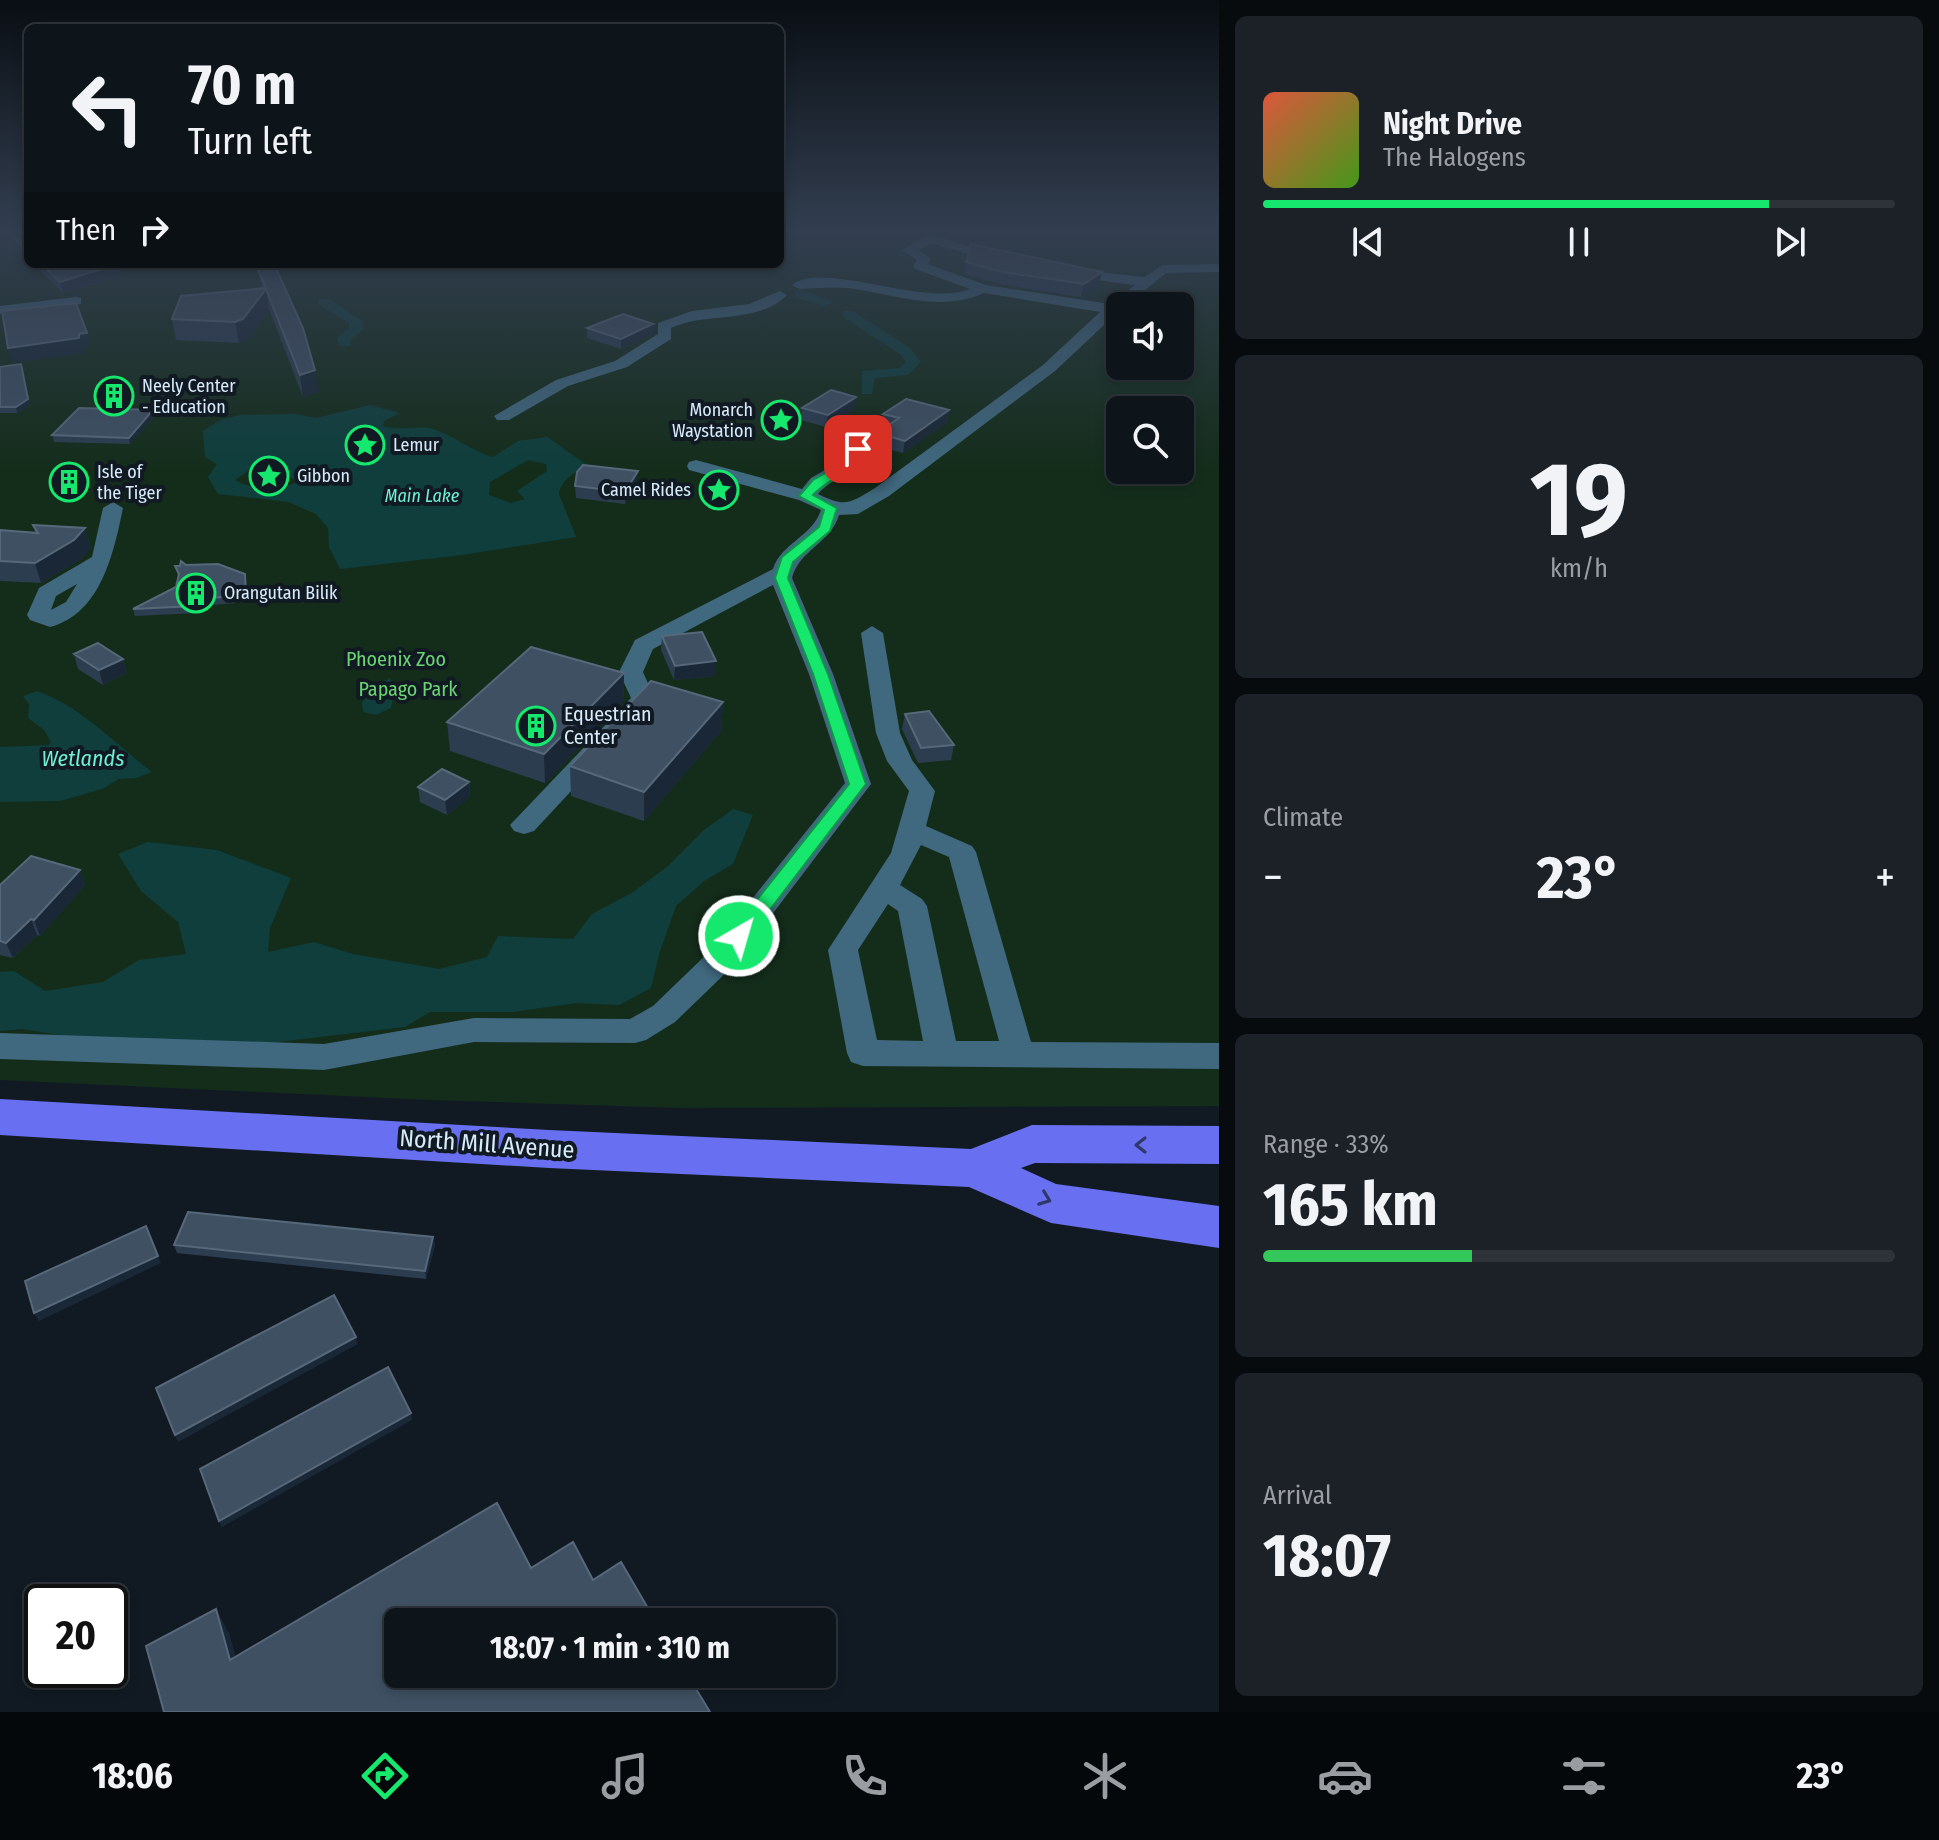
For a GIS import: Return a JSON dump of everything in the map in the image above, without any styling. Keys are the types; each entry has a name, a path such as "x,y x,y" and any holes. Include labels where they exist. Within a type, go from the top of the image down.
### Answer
{"main road":[{"name":"North Mill Avenue","path":"0,1117 549,1149 973,1168 1051,1203 1219,1227"},
{"name":"North Mill Avenue","path":"973,1168 1032,1144 1219,1145"}],"street":[{"path":"503,416 562,383 621,364 666,336 663,326 674,320 756,309"},
{"path":"696,466 851,510 882,492 1049,368 1106,314"},
{"path":"0,1046 324,1057 474,1030 635,1031 664,1014 722,958 858,784 821,674 781,578 786,560 825,528 818,502 818,482 854,461 858,449"},
{"path":"102,560 113,508"},
{"path":"524,825 643,699 631,672 643,645 783,572"},
{"path":"872,633 888,733 900,761 922,791 905,854 843,950 863,1053 1219,1056"},
{"path":"910,829 962,852 1019,1056"},
{"path":"884,888 912,906 942,1054"}],"green space":[{"name":"Phoenix Zoo","path":"0,309 1106,309 1106,380 1194,380 1194,309 1219,309 1219,1106 679,1108 0,1080"}],"water":[{"name":"Main Lake","path":"370,405 400,413 384,421 383,426 436,430 493,457 518,441 547,437 587,465 566,480 559,494 576,537 462,555 340,569 329,547 328,528 316,514 288,502 218,494 208,477 217,464 205,457 203,431 220,420 240,415 296,414 316,418","holes":["528,460 546,464 547,471 517,491 525,499 511,503 489,495 490,482","275,466 297,482 266,488 235,480 251,469"]},
{"path":"389,678 396,685 391,708 376,715 363,712 362,702 371,690"},
{"name":"Wetlands","path":"37,691 69,706 152,772 136,778 119,779 102,789 60,801 0,802 0,747 49,745 51,742 44,730 28,718 29,704 23,696"},
{"path":"733,809 753,815 733,864 704,881 676,906 651,988 619,1005 576,1003 513,1012 430,1012 405,1027 260,1044 104,1042 22,1029 0,1031 0,972 14,971 45,991 103,982 139,960 186,954 178,922 141,891 118,854 148,842 217,850 291,878 270,928 268,952 314,942 353,954 439,969 487,957 498,936 573,939 592,914 633,892 668,866 704,830"}],"building":[{"path":"78,309 87,333 79,334 79,338 8,348 2,311"},
{"path":"176,309 251,309 243,319 235,322 172,319"},
{"path":"274,309 294,309 303,328 315,370 300,375"},
{"path":"623,314 653,324 621,339 587,328"},
{"path":"21,364 28,399 16,407 0,407 0,367"},
{"path":"831,390 856,397 828,415 802,408"},
{"path":"906,399 949,410 905,441 877,433 899,418 883,414"},
{"path":"79,408 153,410 129,438 52,435"},
{"path":"583,465 638,471 625,492 575,486 577,472"},
{"path":"33,525 85,528 74,540 35,563 0,561 0,530 38,533"},
{"path":"181,561 186,565 218,564 245,574 246,595 211,598 195,606 133,609 176,587 179,574 175,566 180,566"},
{"path":"702,632 716,661 675,666 662,636"},
{"path":"98,643 123,659 99,670 74,654"},
{"path":"531,647 624,673 544,754 447,722"},
{"path":"651,681 723,702 644,792 570,766"},
{"path":"929,711 954,745 921,748 905,714"},
{"path":"442,769 469,782 445,800 418,787"},
{"path":"31,856 80,870 34,920 31,919 6,943 0,941 0,885"},
{"path":"188,1212 433,1237 425,1271 174,1245"},
{"path":"146,1226 158,1256 34,1313 25,1281"},
{"path":"334,1295 356,1337 175,1435 156,1388"},
{"path":"388,1367 411,1413 219,1521 200,1469"},
{"path":"497,1503 531,1568 573,1542 593,1580 621,1562 648,1608 384,1608 384,1688 695,1688 710,1712 164,1712 146,1646 216,1609 230,1660"}],"waterway":[{"path":"336,309 356,321 356,330 344,338 345,343"},
{"path":"848,314 905,351 914,362 903,372 867,374 867,391"}],"place":[{"name":"Neely Center - Education","path":"114,396"},
{"name":"Monarch Waystation","path":"781,420"},
{"name":"Lemur","path":"365,445"},
{"name":"Gibbon","path":"269,476"},
{"name":"Isle of the Tiger","path":"69,482"},
{"name":"Camel Rides","path":"719,490"},
{"name":"Orangutan Bilik","path":"196,593"},
{"name":"Equestrian Center","path":"536,726"}],"route":[{"path":"739,936 858,784 821,674 781,578 786,560 825,528 831,508 806,496 818,482 854,461 858,449"}],"park label":[{"name":"Papago Park","path":"408,689"}]}
